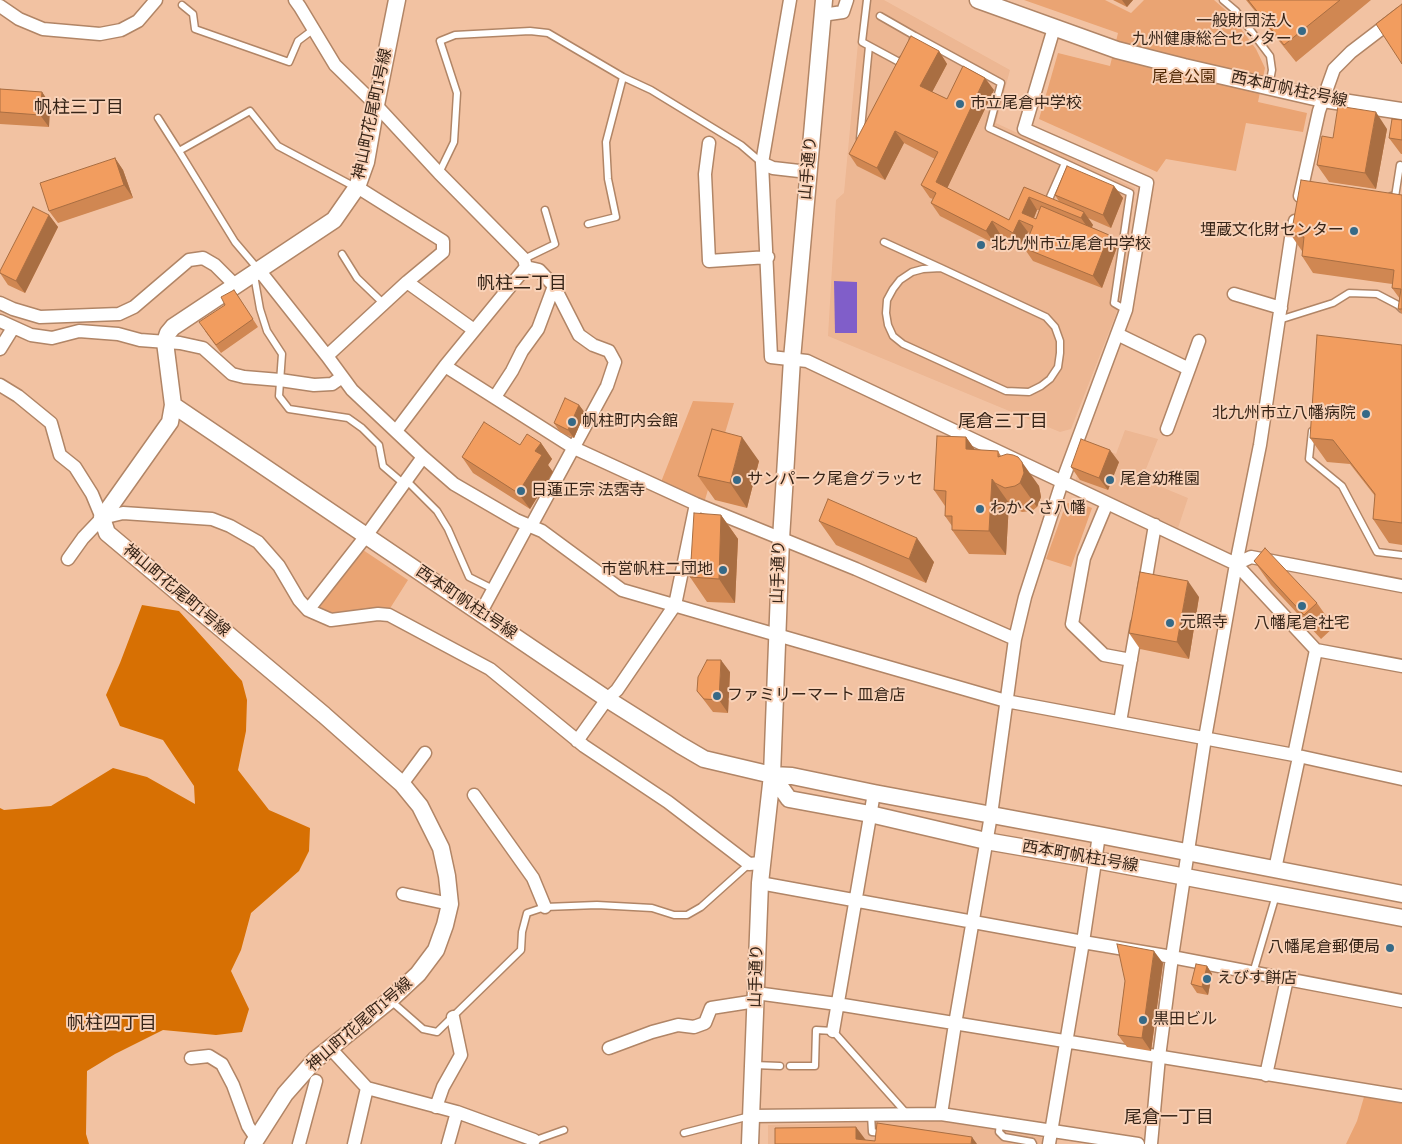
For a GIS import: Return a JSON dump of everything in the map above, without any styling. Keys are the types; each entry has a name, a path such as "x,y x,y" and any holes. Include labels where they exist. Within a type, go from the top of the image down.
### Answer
{"street":[{"path":"0,6 20,19 43,29 100,34 122,30 138,21 156,0"},
{"path":"294,0 335,65 376,105 525,263 539,270 554,286 579,334 593,345 610,351 616,362 607,386 574,448 480,612"},
{"name":"神山町花尾町1号線","path":"165,342 168,333 173,327 334,220 356,187 366,162 397,0"},
{"path":"790,0 762,163 772,357 807,361 1236,564 1316,650 1402,666"},
{"path":"823,7 844,12 846,0"},
{"name":"西本町帆柱2号線","path":"978,0 1117,50 1323,98 1402,111"},
{"name":"山手通り","path":"750,1144 760,883 755,864 772,775 781,539 792,359 823,7"},
{"path":"1151,1144 1158,1057 1205,738 1236,564 1260,445 1291,238 1308,184 1323,98 1334,70 1351,52 1402,13"},
{"path":"941,1114 991,814 1014,639 1024,597 1062,482 1126,310 1147,182 1024,129 1054,28"},
{"path":"709,142 705,174 709,261 768,257"},
{"path":"762,163 773,168 808,172"},
{"path":"327,356 407,282 443,252 442,241 356,187"},
{"path":"0,303 40,317 119,314 134,307 189,260 203,258 215,265 235,285"},
{"path":"396,431 525,263"},
{"path":"256,272 327,356 352,390 454,484 516,520 542,531 622,590 1006,700 1296,756 1402,779"},
{"path":"407,282 474,330"},
{"path":"494,397 538,329 554,286"},
{"path":"1234,294 1280,314"},
{"path":"0,321 31,336 52,338 78,331 118,334 140,340 180,343 203,348 232,374 244,377 314,385 332,384 342,377"},
{"path":"0,349 13,328"},
{"path":"1117,334 1189,369"},
{"path":"1167,429 1199,341"},
{"path":"68,558 83,538 102,518 170,422 173,405 165,342"},
{"path":"446,366 574,448 696,504 865,573 1014,639"},
{"path":"0,385 18,396 51,423 60,455 75,467 92,494 102,518"},
{"name":"西本町帆柱1号線","path":"173,405 608,699 680,746 704,759 772,775 792,776 1402,894"},
{"path":"308,610 366,536 423,457"},
{"path":"1107,503 1084,558 1072,624 1104,655 1131,660"},
{"path":"578,741 608,699 617,690 675,605 696,504"},
{"path":"102,518 123,514 153,515 212,519 230,526 258,542 279,566 299,600 308,610 331,620 378,614 389,615 490,669 578,741 755,864"},
{"name":"神山町花尾町1号線","path":"102,518 106,533 324,715 402,784 420,806 441,848 450,904 436,950 418,974 390,1000 315,1060 285,1094 254,1141"},
{"path":"1120,722 1155,525"},
{"path":"1236,564 1251,557 1402,586"},
{"path":"1276,869 1316,650"},
{"path":"402,784 425,753"},
{"name":"西本町帆柱1号線","path":"772,775 789,799 870,814 986,840 1402,918"},
{"path":"833,1031 874,793"},
{"path":"474,795 533,878 545,907"},
{"path":"1049,1144 1099,835"},
{"path":"1297,898 1301,874"},
{"path":"760,883 1172,957 1402,1001"},
{"path":"403,894 450,904"},
{"path":"1266,1075 1287,979"},
{"path":"609,1048 652,1032 678,1025 694,1027 705,1023 711,1008 756,997 837,1004 1402,1096"},
{"path":"436,1107 442,1087 461,1055 453,1017"},
{"path":"330,1048 367,1088 457,1112 533,1142"},
{"path":"191,1058 209,1056 222,1064 233,1085 254,1141"},
{"path":"299,1144 316,1081"},
{"path":"354,1144 367,1088"},
{"path":"448,1144 457,1112"},
{"path":"750,1116 941,1114 1138,1144"}],"lane":[{"path":"866,0 862,42 901,63"},
{"path":"1223,0 1236,11 1270,56 1272,70 1269,86"},
{"path":"182,5 193,14 195,29 290,62 298,41 314,29"},
{"path":"880,16 1001,83 989,128 1130,193 1114,304 1126,310"},
{"path":"439,173 454,142 457,93 440,41 455,36 530,31 548,34 651,90 741,145 762,163"},
{"path":"912,42 915,36"},
{"path":"866,137 861,145 869,46"},
{"path":"897,71 908,49"},
{"path":"588,224 616,217 608,179 606,142 623,76"},
{"path":"179,151 250,111 278,146 356,187"},
{"path":"158,118 234,242 256,272 260,309 267,331 282,354 279,396 289,409 348,418 362,428 379,445 383,466 405,482 437,511 448,529 469,577 494,589"},
{"path":"1050,197 1065,163"},
{"path":"1386,196 1395,197 1400,165"},
{"path":"525,263 555,244 545,210"},
{"path":"884,242 941,268 1046,318 1054,327 1060,341 1058,367 1050,379 1029,392 1006,391 903,344 893,336 888,325 886,313 887,300 893,289 900,280 912,272 941,268"},
{"path":"342,254 357,278 384,304"},
{"path":"1280,314 1333,303 1348,294 1377,294 1402,308"},
{"path":"1313,420 1309,459 1342,486 1377,552 1402,555"},
{"path":"390,1000 423,1029 438,1032 521,950 522,932 527,913 545,907 597,905 652,908 674,915 687,914 701,906 755,864"},
{"path":"1253,972 1276,894"},
{"path":"790,1066 815,1066 816,1030 833,1031 907,1114"},
{"path":"753,1065 780,1066"},
{"path":"871,1115 872,1132 891,1134"},
{"path":"684,1133 750,1116"},
{"path":"1000,1123 999,1132 1004,1137 1032,1142 1033,1144"},
{"path":"533,1142 564,1130"}],"shaded area":[{"name":"北九州市立尾倉中学校","path":"862,0 884,0 1010,70 996,123 1135,188 1122,289 1116,314 1071,429 1060,432 828,336 836,200 844,193"},
{"path":"834,281 857,282 857,333 835,333"},
{"name":"尾倉幼稚園","path":"1125,430 1158,439 1142,479 1188,498 1178,528 1075,481 1089,443 1116,454"},
{"path":"142,605 179,611 242,681 247,700 246,731 238,770 269,810 310,828 309,851 299,871 251,913 241,950 231,971 249,1009 242,1032 216,1035 163,1030 115,1054 87,1071 86,1134 89,1144 0,1144 0,808 4,810 51,806 113,768 147,777 195,804 194,786 163,740 120,726 106,695"},
{"path":"940,1121 1045,1138 1044,1144 768,1144 768,1125"}],"green space":[{"name":"尾倉公園","path":"1024,0 1105,0 1131,13 1144,0 1214,0 1230,14 1256,49 1265,68 1258,102 1307,113 1303,132 1246,123 1236,171 1166,159 1157,172 1039,119 1058,53 1110,66 1118,33"},
{"path":"693,401 734,403 704,503 661,482"},
{"path":"1074,501 1092,508 1071,567 1046,559 1066,504"},
{"path":"363,550 408,580 389,610 332,615 319,608"},
{"path":"1364,1097 1402,1103 1402,1144 1346,1144 1357,1121"}],"building":[{"path":"1248,0 1340,0 1284,45"},
{"path":"1402,4 1402,64 1376,24"},
{"path":"911,36 939,51 920,86 947,99 963,66 985,78 936,182 1009,220 1024,187 1084,212 1081,218 1029,197 1022,213 1036,219 1041,206 1109,235 1093,276 1024,248 1033,226 1019,220 1013,233 992,221 986,231 931,203 936,193 921,185 938,152 895,131 877,168 849,154"},
{"path":"0,89 42,92 40,115 0,112"},
{"path":"1338,106 1376,112 1365,173 1317,165 1322,136 1333,138"},
{"path":"1392,119 1402,120 1402,140 1389,138"},
{"path":"115,158 124,185 49,211 40,183"},
{"path":"1067,166 1114,186 1103,215 1055,195"},
{"name":"埋蔵文化財センター","path":"1301,180 1402,195 1402,309 1398,309 1401,289 1392,288 1394,270 1302,256 1304,237 1291,235"},
{"path":"33,207 49,215 16,281 0,273 0,271"},
{"path":"234,290 253,319 216,345 199,322 225,305 221,297"},
{"name":"北九州市立八幡病院","path":"1317,335 1402,345 1402,523 1373,519 1375,494 1333,440 1310,438"},
{"path":"565,398 579,405 568,430 554,423"},
{"path":"484,422 520,445 527,434 541,443 535,451 542,455 518,493 462,457"},
{"path":"712,429 742,437 730,483 698,476"},
{"path":"937,436 966,437 966,449 998,451 998,457 1007,454 1013,455 1022,462 1024,473 1020,483 1015,486 1005,488 995,483 992,479 989,531 952,530 952,516 945,516 946,491 934,490"},
{"path":"1081,439 1110,450 1099,478 1071,467"},
{"path":"828,499 917,538 909,559 819,521"},
{"path":"694,513 721,515 719,579 690,577"},
{"path":"1265,548 1317,603 1304,615 1254,561"},
{"path":"1140,572 1188,581 1177,642 1129,633"},
{"path":"707,660 721,660 719,700 704,699 697,691 698,677"},
{"path":"1117,944 1154,951 1142,1038 1118,1035 1125,981"},
{"path":"1196,964 1207,966 1202,987 1191,984"},
{"path":"877,1123 972,1137 971,1144 775,1144 775,1128 856,1127 856,1139 875,1141"}],"place":[{"name":"一般財団法人 九州健康総合センター","path":"1302,31"},
{"name":"市立尾倉中学校","path":"960,104"},
{"name":"埋蔵文化財センター","path":"1354,231"},
{"name":"北九州市立尾倉中学校","path":"981,245"},
{"name":"北九州市立八幡病院","path":"1366,414"},
{"name":"帆柱町内会館","path":"572,422"},
{"name":"サンパーク尾倉グラッセ","path":"737,480"},
{"name":"尾倉幼稚園","path":"1110,480"},
{"name":"日蓮正宗 法霑寺","path":"521,491"},
{"name":"わかくさ八幡","path":"980,509"},
{"name":"市営帆柱二団地","path":"723,570"},
{"name":"八幡尾倉社宅","path":"1302,606"},
{"name":"元照寺","path":"1170,623"},
{"name":"ファミリーマート 皿倉店","path":"717,696"},
{"name":"八幡尾倉郵便局","path":"1390,948"},
{"name":"えびす餅店","path":"1207,979"},
{"name":"黒田ビル","path":"1143,1020"}],"district":[{"name":"帆柱三丁目","path":"79,108"},
{"name":"帆柱二丁目","path":"522,284"},
{"name":"尾倉三丁目","path":"1003,422"},
{"name":"帆柱四丁目","path":"112,1024"},
{"name":"尾倉一丁目","path":"1169,1118"}]}
